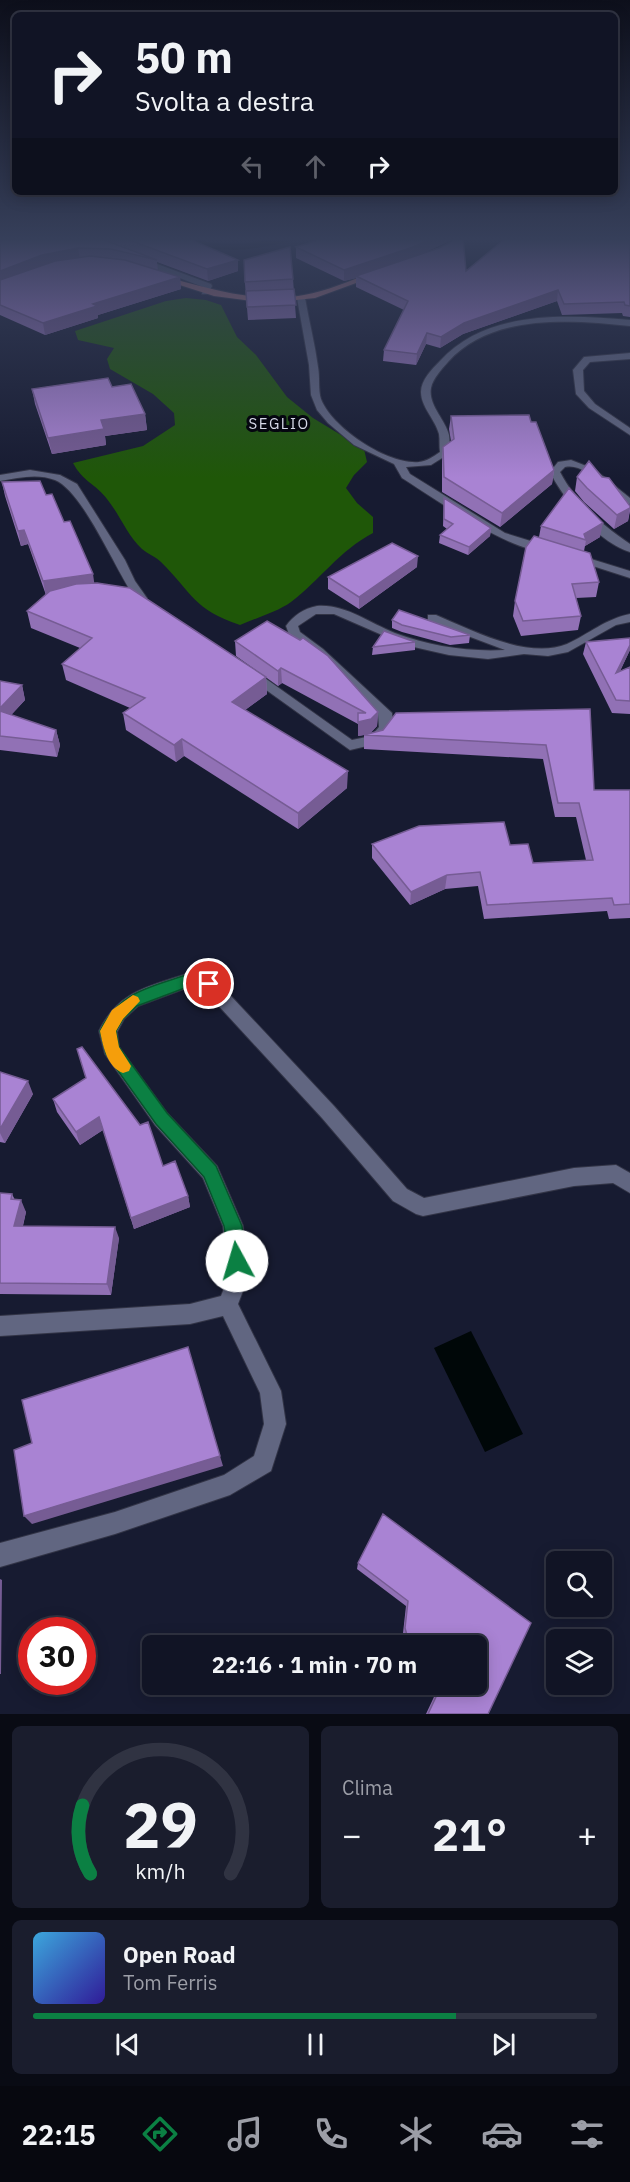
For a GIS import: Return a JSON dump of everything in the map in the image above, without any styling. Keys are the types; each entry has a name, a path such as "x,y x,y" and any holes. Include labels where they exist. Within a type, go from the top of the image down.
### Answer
{"street":[{"path":"305,318 316,377 316,397 322,410 351,438 398,463 417,465 435,461 445,453 444,436 426,393 442,361 469,340 508,325 556,319 630,323"},
{"path":"630,356 587,359 578,370 579,392 592,406 630,432"},
{"path":"630,501 625,500 581,464 568,462 556,469 555,472 562,488 594,525 630,549"},
{"path":"398,463 406,476 501,535 630,574"},
{"path":"0,478 30,473 56,477 73,486 119,560 129,582 146,601 118,592"},
{"path":"240,666 350,745 375,740 386,728 385,713 344,674 294,634 292,626 300,616 311,611 326,609 341,612 399,638 482,656 511,654 524,650"},
{"path":"432,618 488,641 524,650 563,649 606,624 630,618"},
{"path":"0,1555 115,1523 230,1484 263,1463 275,1424 270,1391 228,1305 238,1278 233,1226 210,1172 161,1119 111,1049 108,1031 118,1014 132,1001 189,980 209,984 328,1112 400,1195 423,1207 574,1177 616,1174 630,1184"},
{"path":"0,1326 190,1314 228,1305"}],"green space":[{"path":"114,318 227,318 237,337 256,355 287,397 313,418 364,449 367,462 354,475 346,488 357,503 373,517 373,533 350,548 291,602 273,612 240,625 212,613 195,600 161,562 142,549 132,538 107,499 81,475 73,463 143,446 175,425 174,413 153,394 110,369 107,359 114,348 78,340 75,331"}],"shaded area":[{"path":"471,1331 523,1434 485,1452 434,1348"}],"building":[{"path":"31,318 59,318 43,323"},
{"path":"400,318 478,318 464,323 441,337 427,333 417,354 384,350"},
{"path":"108,378 112,387 131,384 145,414 101,420 104,429 48,438 32,389"},
{"path":"529,415 531,422 536,422 554,470 502,513 444,477 443,447 454,439 451,416"},
{"path":"589,461 602,477 609,478 630,508 617,515 577,477"},
{"path":"40,481 46,495 52,494 64,522 70,521 93,574 43,581 24,530 18,531 2,482"},
{"path":"569,488 603,523 584,534 586,540 541,526"},
{"path":"444,498 491,528 469,547 440,535 453,524 444,519"},
{"path":"534,536 590,553 599,582 572,584 581,616 523,621 515,601 526,547"},
{"path":"392,543 418,556 359,597 328,577"},
{"path":"97,583 130,588 266,677 232,702 348,771 298,813 182,739 174,745 123,713 145,698 62,664 92,638 27,611 50,591 76,584"},
{"path":"399,610 470,635 451,637 402,625 392,620"},
{"path":"267,621 300,640 303,638 328,656 378,712 371,719 358,722 358,713 366,713 281,668 278,671 235,641"},
{"path":"384,631 415,642 373,647"},
{"path":"630,638 630,645 616,673 630,667 630,701 616,700 586,642"},
{"path":"0,681 22,685 0,708"},
{"path":"590,709 594,790 630,790 630,904 614,905 612,898 487,905 480,872 447,875 411,892 372,844 419,826 504,822 510,845 528,844 533,863 593,860 579,803 558,803 546,745 364,735 383,730 396,713"},
{"path":"0,711 56,730 53,742 0,736"},
{"path":"82,1047 140,1125 148,1122 163,1166 175,1161 188,1196 131,1218 99,1117 76,1132 53,1099 86,1078 77,1049"},
{"path":"0,1072 28,1081 0,1129"},
{"path":"0,1193 12,1194 11,1199 21,1200 14,1226 115,1227 107,1284 0,1283"},
{"path":"188,1347 220,1456 24,1516 14,1450 32,1443 22,1400"},
{"path":"383,1514 531,1623 488,1714 428,1714 437,1695 487,1695 487,1635 407,1635 405,1628 408,1601 358,1563"}],"slow traffic":[{"path":"123,1066 111,1049 108,1031 118,1014 133,1001"}],"district":[{"name":"SEGLIO","path":"279,423"}],"route":[{"path":"209,984 189,980 132,1001 118,1014 108,1031 111,1049 161,1119 210,1172 233,1226 237,1261"}]}
